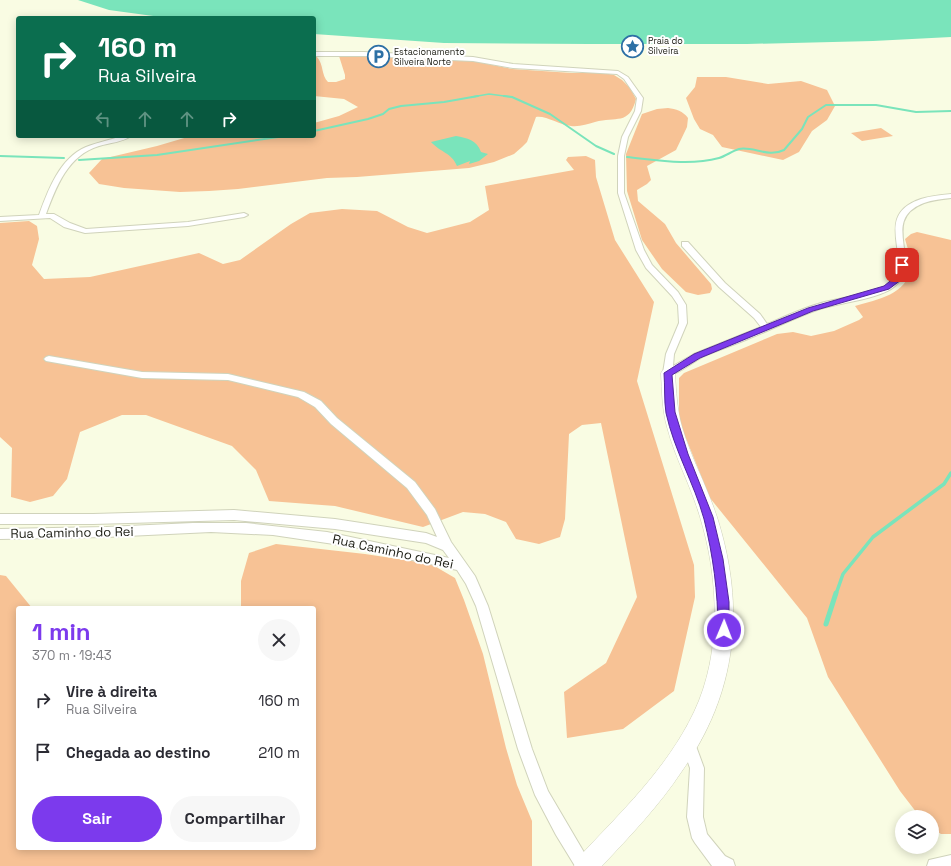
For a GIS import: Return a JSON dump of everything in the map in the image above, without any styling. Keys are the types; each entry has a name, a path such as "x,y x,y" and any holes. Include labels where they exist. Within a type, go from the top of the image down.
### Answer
{"street":[{"path":"316,54 364,54 473,59 513,66 618,73 626,78 638,93 640,103 638,111 626,137 621,156 621,193 640,250 649,266 675,294 682,305 683,323 670,354 668,373 671,412 684,454 708,517 718,559 724,602 723,644 716,680 706,710 688,743 663,780 585,866"},
{"path":"42,216 60,176 72,159 81,151 121,138"},
{"path":"668,373 697,356 823,305 873,292 893,284 902,272 898,230 903,214 914,203 951,196"},
{"path":"0,219 50,216 67,225 85,231 188,224 244,215"},
{"path":"685,244 722,285 757,316 766,328"},
{"path":"49,359 142,375 228,377 301,394 318,404 334,421 411,485 431,512 447,546 461,566"},
{"path":"0,519 93,519 234,515 343,525 426,538 447,546"},
{"name":"Rua Caminho do Rei","path":"0,534 105,532 187,528 246,528 313,534 374,545 461,566 469,576 479,600 525,749 542,795 561,830 585,866"},
{"path":"688,743 697,768 695,817 700,838 718,862 727,866"},
{"path":"935,866 951,863"}],"shaded area":[{"path":"78,0 951,0 951,37 873,41 747,44 444,43 316,34 316,16 153,16 109,10"},
{"path":"339,56 473,61 512,69 572,73 604,73 614,75 630,88 636,99 630,113 625,117 603,120 580,126 567,125 544,117 536,117 527,142 514,154 494,162 469,168 327,178 238,189 180,192 124,188 99,184 89,173 102,159 184,138 316,138 316,122 339,116 358,107 344,99 316,96 316,57 321,63 324,76 328,82 336,82 345,79"},
{"path":"697,77 726,77 768,84 801,81 827,90 835,106 827,120 812,131 799,152 783,160 722,147 713,135 700,129 694,119 686,98 695,87"},
{"path":"668,108 679,111 688,118 687,127 676,150 647,166 651,180 637,190 638,201 665,224 676,243 711,284 712,289 710,293 698,295 686,292 662,269 642,240 627,191 626,154 642,114 657,109"},
{"path":"881,128 893,136 862,141 851,133"},
{"path":"456,136 471,140 477,145 481,152 488,154 479,161 469,164 470,161 457,166 449,155 431,142"},
{"path":"586,156 595,160 596,177 615,240 654,302 637,381 694,565 695,597 674,691 623,729 567,738 564,692 606,663 637,597 601,423 582,425 569,434 565,519 560,537 539,544 516,539 506,522 485,514 463,512 423,527 335,506 269,501 256,470 232,446 146,415 122,415 80,432 67,479 53,496 30,502 11,497 12,448 0,437 0,223 29,221 37,226 39,239 32,265 44,279 90,277 199,253 223,264 240,260 291,224 310,213 342,209 377,211 408,227 427,233 470,222 489,210 485,186 574,170 566,160 568,157"},
{"path":"917,232 951,240 951,834 939,833 939,810 915,810 900,791 828,677 807,618 710,498 679,421 679,378 684,373 777,334 793,332 811,336 834,331 863,317 855,306 882,298 898,290 904,284 911,267 905,239 911,234"},
{"path":"276,544 365,554 431,564 455,578 483,654 506,748 517,785 532,821 532,866 0,866 0,575 6,576 30,606 16,606 16,850 316,850 316,606 241,606 241,581 249,553"}],"waterway":[{"path":"472,97 489,94 512,97"},
{"path":"316,131 368,119 383,114 389,109 401,106 444,102 478,96"},
{"path":"504,96 512,97"},
{"path":"512,97 550,114 596,146 614,154"},
{"path":"627,157 673,162 696,162 719,158 739,149 750,149 772,153 778,152 784,150 802,129 808,117 826,105 876,105 916,112 951,111"},
{"path":"79,160 157,155 272,138"},
{"path":"0,156 64,158"},
{"path":"836,594 843,574 873,537 944,484 951,473"},
{"path":"826,624 836,593"}],"place":[{"name":"Praia do Silveira","path":"632,46"},
{"name":"Estacionamento Silveira Norte","path":"378,57"}],"route":[{"path":"724,630 724,602 718,559 708,517 684,454 671,412 668,373 697,356 823,305 887,288 893,284 902,272 902,265"}]}
